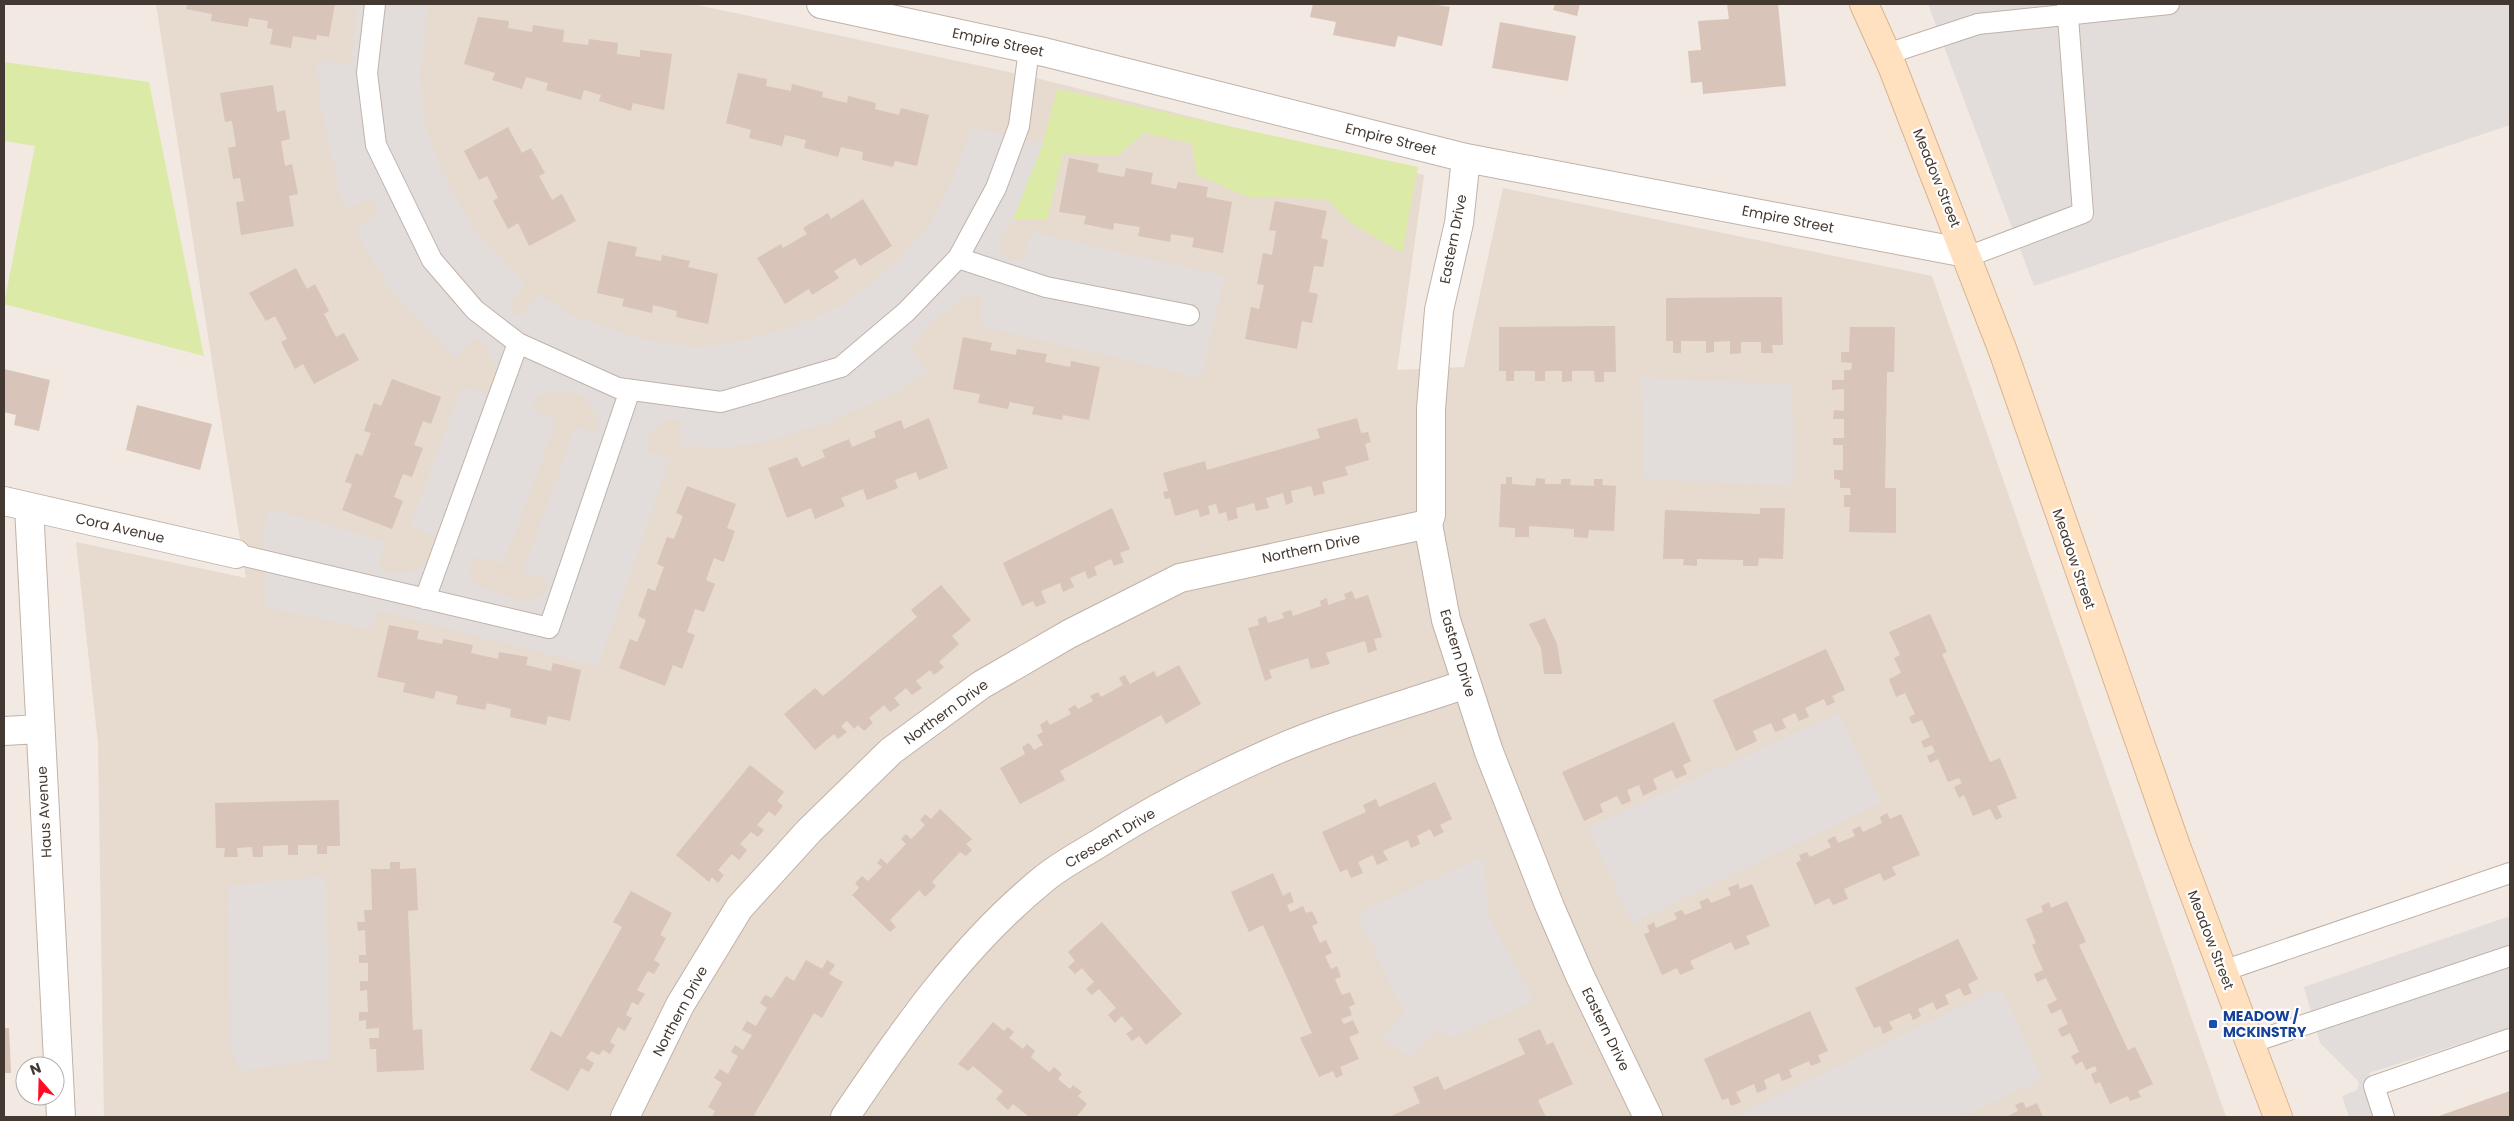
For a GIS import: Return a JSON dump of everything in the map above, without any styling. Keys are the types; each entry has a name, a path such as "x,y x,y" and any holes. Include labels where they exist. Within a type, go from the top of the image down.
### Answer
{"main road":[{"name":"Meadow Street","path":"1864,4 1887,54 2003,351 2066,539 2173,837 2278,1117"}],"street":[{"name":"Empire Street","path":"821,4 1029,49 1466,158 1967,255"},
{"name":"Eastern Drive","path":"1466,158 1459,223 1439,310 1430,409 1431,515 1428,524 1446,620 1489,752 1550,907 1580,976 1648,1117"},
{"name":"Cora Avenue","path":"16,504 236,554"},
{"name":"Haus Avenue","path":"16,504 40,729 61,1117"},
{"name":"Northern Drive","path":"625,1117 680,1006 739,908 809,831 891,752 981,685 1069,634 1180,578 1428,524"},
{"name":"Crescent Drive","path":"845,1117 897,1040 939,984 987,932 1046,878 1124,827 1193,790 1275,751 1466,684"},
{"path":"4,731 40,729"}],"lane":[{"path":"375,4 367,73 376,145 432,260 475,310 518,344 618,388 721,402 841,367 906,312 958,258 996,188 1019,126 1029,49"},
{"path":"1887,54 1978,24 2067,9 2169,4"},
{"path":"1967,255 2082,214 2067,9"},
{"path":"958,258 1046,287 1189,315"},
{"path":"425,599 518,344"},
{"path":"236,554 549,628 630,390"},
{"path":"2223,971 2510,873"},
{"path":"2250,1043 2510,956"},
{"path":"2384,1117 2374,1086 2510,1039"}],"shaded area":[{"path":"156,4 693,4 1036,78 1424,175 1397,370 1464,367 1503,188 1932,276 2226,1117 104,1117 98,743 76,542 246,578"},
{"path":"357,4 417,4 428,6 420,75 425,126 443,174 475,231 525,284 509,305 514,316 523,314 538,294 573,316 635,337 695,348 744,341 794,326 844,304 896,264 932,221 954,176 971,127 1043,143 1013,219 997,246 1003,256 1013,260 1023,260 1031,232 1225,276 1201,378 981,326 981,295 966,296 935,319 911,346 927,372 893,394 828,422 764,442 730,447 680,446 682,419 664,420 651,431 646,451 670,458 598,667 377,610 370,630 266,607 262,533 269,508 386,542 379,560 381,568 391,574 415,571 433,556 435,537 410,525 462,387 488,394 495,391 496,369 484,341 473,339 456,359 390,290 365,248 357,226 378,215 378,204 369,200 346,209 339,191 320,102 316,61 351,63","holes":["565,391 582,396 595,411 600,424 595,433 575,427 523,571 544,578 548,585 544,595 526,602 476,586 469,576 471,561 476,556 503,564 557,420 536,412 532,406 537,397 549,392"]},
{"path":"1928,4 2510,4 2510,125 2034,286"},
{"path":"1642,378 1792,384 1794,486 1644,479"},
{"path":"1839,713 1881,803 1632,923 1588,828"},
{"path":"1484,856 1488,915 1534,1001 1450,1038 1442,1031 1432,1034 1410,1057 1381,1038 1404,1014 1357,913"},
{"path":"325,876 330,1058 240,1071 230,1044 228,886"},
{"path":"2510,916 2510,1028 2369,1073 2382,1117 2349,1117 2342,1096 2357,1090 2359,1082 2320,1043 2304,987"},
{"path":"2001,987 2042,1079 1962,1117 1733,1117"}],"green space":[{"path":"4,62 149,82 204,356 4,304 35,146 4,141"},
{"path":"1057,89 1418,167 1402,253 1350,222 1327,199 1248,197 1197,175 1192,143 1143,133 1118,156 1063,154 1047,220 1013,219 1043,143"}],"building":[{"path":"187,4 335,4 329,37 317,35 316,40 293,36 291,48 270,44 273,29 267,28 268,21 249,18 248,27 211,21 212,14 186,9"},
{"path":"1313,4 1431,4 1450,7 1442,46 1398,36 1395,47 1333,35 1336,22 1310,17"},
{"path":"1555,4 1580,4 1577,16 1553,10"},
{"path":"1727,4 1778,4 1786,86 1703,94 1702,82 1691,83 1688,51 1701,50 1698,21 1729,19"},
{"path":"478,17 509,21 508,28 532,32 533,25 564,30 563,42 588,45 589,39 618,43 617,54 640,57 640,50 672,54 664,110 633,103 631,111 599,101 601,95 584,90 581,100 546,90 548,83 526,77 522,89 492,80 495,73 464,64"},
{"path":"1500,22 1576,36 1568,81 1492,68"},
{"path":"738,73 767,79 766,86 791,91 792,84 823,92 822,97 847,103 848,96 876,103 875,109 899,115 901,108 929,115 917,166 895,161 893,167 862,160 863,152 841,147 838,157 804,148 806,140 785,135 782,146 749,138 751,130 726,123"},
{"path":"273,85 277,112 285,110 290,139 281,141 285,166 292,164 298,194 289,196 294,226 241,235 236,202 244,201 240,178 233,179 228,148 236,146 232,121 225,122 220,93"},
{"path":"508,127 522,153 531,148 545,173 539,176 552,200 562,194 576,221 529,246 518,223 508,229 493,201 498,198 487,176 479,180 464,151"},
{"path":"1069,158 1099,164 1097,172 1124,177 1126,168 1153,173 1151,184 1176,189 1178,182 1208,187 1206,197 1232,202 1223,253 1192,247 1194,238 1171,234 1170,242 1138,236 1140,227 1114,223 1113,230 1084,224 1086,216 1059,212"},
{"path":"863,199 892,246 860,266 855,258 834,271 839,278 812,295 809,289 785,304 757,258 781,244 783,248 807,234 803,228 828,213 831,219"},
{"path":"1275,201 1327,211 1321,238 1328,240 1323,267 1314,266 1309,292 1318,294 1312,323 1302,321 1297,349 1245,339 1251,307 1259,309 1264,285 1257,284 1263,253 1272,255 1276,231 1269,230"},
{"path":"608,241 637,247 635,256 661,261 662,255 690,261 688,267 718,274 708,324 676,317 677,311 653,305 652,313 622,306 624,299 597,293"},
{"path":"296,268 307,289 315,284 329,311 324,314 336,337 344,333 359,360 314,384 303,364 295,369 281,342 287,339 275,316 266,321 249,293"},
{"path":"1782,297 1783,345 1772,345 1773,353 1761,353 1761,342 1741,342 1741,353 1730,354 1730,341 1714,342 1714,352 1706,353 1706,341 1681,341 1681,353 1673,353 1673,341 1666,341 1666,298"},
{"path":"1615,326 1616,372 1604,372 1604,382 1595,382 1594,371 1572,371 1572,381 1562,382 1562,371 1545,371 1545,381 1535,381 1535,371 1514,371 1514,381 1506,381 1506,371 1499,371 1499,327"},
{"path":"1850,327 1895,327 1894,372 1887,372 1885,488 1896,488 1896,533 1849,532 1850,507 1844,507 1844,495 1851,495 1850,488 1840,488 1840,480 1834,479 1834,470 1843,470 1843,445 1833,445 1833,438 1844,438 1844,419 1833,419 1834,410 1844,411 1844,389 1832,390 1832,380 1844,380 1844,370 1851,370 1852,363 1841,362 1841,352 1849,352"},
{"path":"963,337 992,343 990,350 1016,355 1017,349 1047,354 1045,362 1070,367 1071,361 1100,367 1089,420 1063,415 1062,420 1032,414 1034,407 1010,402 1008,409 978,403 980,394 953,389"},
{"path":"4,369 50,380 39,431 14,425 16,415 4,412"},
{"path":"392,379 441,397 431,424 423,421 414,445 423,448 412,477 403,474 394,497 403,501 392,529 342,510 352,484 345,482 356,453 362,456 371,433 364,431 374,403 381,406"},
{"path":"137,405 212,424 200,470 126,450"},
{"path":"929,418 948,468 919,480 916,472 895,480 898,488 867,500 863,489 841,498 845,506 815,519 811,508 787,518 768,468 797,457 802,467 825,457 822,450 849,439 852,447 876,437 874,431 901,420 904,429"},
{"path":"1357,418 1361,433 1368,432 1371,442 1365,444 1369,460 1345,467 1348,475 1322,482 1325,493 1314,496 1311,486 1291,491 1293,502 1286,505 1283,493 1266,498 1269,508 1256,511 1254,503 1236,508 1238,518 1228,521 1226,512 1219,514 1216,504 1208,506 1210,514 1200,517 1198,509 1175,516 1170,498 1165,499 1163,492 1168,491 1163,473 1205,461 1207,470 1320,438 1317,429"},
{"path":"1506,477 1512,477 1512,484 1535,486 1536,478 1545,479 1545,484 1561,484 1561,479 1571,479 1570,485 1594,486 1594,479 1603,479 1602,485 1616,486 1614,531 1589,530 1588,538 1574,537 1574,529 1529,526 1529,537 1515,537 1515,528 1499,527 1501,484 1506,484"},
{"path":"687,486 736,504 727,528 735,531 724,562 714,558 706,580 715,584 704,612 695,609 687,632 695,635 682,669 673,665 665,686 619,668 630,639 637,642 646,620 638,616 648,588 655,591 664,567 657,564 667,537 674,539 683,516 676,513"},
{"path":"1112,508 1130,549 1120,553 1124,562 1114,566 1111,559 1094,567 1097,575 1088,579 1085,571 1070,578 1074,587 1063,592 1060,583 1041,591 1046,603 1036,607 1033,601 1022,606 1003,563"},
{"path":"1760,508 1785,508 1783,559 1759,558 1758,566 1743,566 1743,560 1697,559 1697,566 1683,565 1684,559 1663,559 1665,510 1760,514"},
{"path":"941,585 971,620 952,636 959,644 939,662 944,667 934,675 930,670 916,681 922,688 912,695 906,688 894,698 900,705 890,712 884,705 869,718 873,723 864,731 858,725 854,729 847,721 841,726 847,732 838,739 834,734 815,750 784,714 815,688 823,696 917,617 911,610"},
{"path":"1352,591 1355,599 1368,595 1382,637 1374,639 1377,650 1368,653 1365,641 1326,653 1330,664 1311,669 1308,658 1269,670 1272,678 1265,681 1248,628 1259,625 1258,619 1266,616 1268,623 1284,618 1282,613 1291,610 1293,616 1321,606 1320,601 1327,598 1328,605 1346,599 1344,594"},
{"path":"1930,614 1947,652 1942,654 1990,762 2000,758 2017,798 1997,806 2002,817 1996,820 1990,809 1973,816 1964,795 1959,798 1954,787 1962,783 1959,778 1948,782 1938,759 1930,763 1927,756 1935,752 1932,745 1924,748 1921,741 1930,737 1922,720 1912,724 1909,717 1915,714 1905,693 1896,697 1889,679 1901,673 1894,658 1900,655 1889,632"},
{"path":"1545,618 1557,644 1562,674 1544,674 1541,648 1529,624"},
{"path":"389,625 419,631 417,639 442,644 444,639 473,645 471,653 498,659 499,652 528,657 526,665 551,671 553,663 581,670 570,721 548,716 546,725 510,717 511,709 487,703 485,710 456,704 458,696 436,691 434,699 403,692 405,683 377,677"},
{"path":"1826,649 1845,690 1832,696 1835,702 1827,706 1824,699 1805,708 1809,717 1799,721 1795,713 1782,719 1786,728 1775,732 1771,723 1753,731 1757,741 1736,751 1713,700"},
{"path":"1179,665 1201,704 1166,724 1161,715 1060,771 1065,780 1020,804 1000,768 1025,754 1022,747 1029,743 1034,750 1043,745 1037,735 1043,732 1040,725 1047,720 1050,725 1071,714 1068,709 1075,705 1078,709 1093,701 1090,696 1098,692 1101,697 1123,685 1119,678 1125,675 1130,684 1154,671 1157,677"},
{"path":"1674,722 1691,761 1683,765 1687,774 1676,779 1672,770 1653,779 1657,789 1643,796 1639,785 1627,790 1631,801 1622,805 1617,796 1600,804 1603,812 1584,821 1562,772"},
{"path":"750,765 784,792 777,801 783,806 775,816 769,811 757,825 764,830 758,837 751,832 740,844 747,850 739,860 732,854 718,870 724,875 718,883 712,877 709,882 676,855"},
{"path":"1435,782 1452,819 1440,825 1444,832 1434,837 1430,829 1417,836 1420,844 1411,848 1408,840 1383,851 1388,860 1377,865 1373,855 1358,862 1363,873 1351,878 1347,869 1340,872 1322,832 1366,812 1363,805 1376,799 1379,807"},
{"path":"339,800 340,846 327,846 327,854 317,854 317,845 298,845 298,855 288,855 288,845 263,846 263,857 253,857 252,847 237,848 238,857 224,857 225,848 216,848 215,803"},
{"path":"940,809 972,839 966,844 972,850 966,856 960,852 932,882 936,886 925,897 919,890 890,920 896,927 890,932 852,895 859,888 855,883 862,876 868,881 882,867 877,863 881,858 887,864 906,844 901,839 906,834 911,839 925,825 920,820 925,814 931,819"},
{"path":"1887,813 1890,819 1901,814 1920,855 1892,867 1896,875 1884,881 1880,873 1844,889 1848,899 1833,905 1829,898 1815,905 1796,863 1801,860 1799,855 1807,852 1810,857 1831,847 1827,840 1835,836 1838,843 1855,836 1852,830 1860,826 1863,832 1882,823 1880,817"},
{"path":"390,862 400,862 400,869 416,868 418,910 408,911 413,1030 422,1029 424,1070 377,1072 376,1049 370,1049 369,1038 379,1038 379,1028 366,1029 366,1020 359,1021 359,1012 368,1012 367,990 360,991 360,981 368,981 368,963 359,963 359,955 366,955 365,930 358,931 357,922 365,922 364,910 372,910 371,869 390,869"},
{"path":"1273,873 1283,896 1290,892 1294,902 1287,905 1290,912 1303,906 1306,913 1312,911 1318,923 1312,926 1320,943 1326,940 1332,953 1325,956 1331,969 1337,966 1341,977 1335,979 1342,995 1350,992 1355,1004 1349,1007 1352,1015 1341,1019 1344,1024 1353,1020 1359,1033 1349,1037 1359,1059 1340,1067 1343,1075 1336,1078 1333,1071 1319,1077 1300,1038 1312,1033 1263,925 1249,932 1231,892"},
{"path":"1738,884 1740,889 1752,884 1770,926 1746,936 1750,944 1735,950 1731,942 1690,961 1694,969 1680,975 1677,968 1662,975 1644,934 1650,932 1647,926 1654,922 1656,928 1677,919 1674,913 1682,910 1685,915 1702,908 1699,902 1708,898 1711,903 1731,895 1728,888"},
{"path":"631,891 672,913 660,935 666,938 654,960 660,964 654,974 648,971 637,990 645,994 638,1005 632,1002 626,1015 632,1018 625,1031 618,1027 610,1042 615,1045 610,1054 603,1050 599,1055 591,1051 586,1058 594,1063 589,1072 581,1068 568,1091 530,1070 551,1031 561,1037 622,927 613,922"},
{"path":"2067,901 2086,942 2079,945 2128,1050 2135,1047 2153,1084 2138,1091 2141,1097 2130,1101 2128,1096 2110,1104 2100,1082 2095,1084 2091,1074 2097,1071 2095,1066 2086,1070 2082,1061 2076,1065 2071,1056 2079,1052 2070,1033 2062,1037 2058,1029 2068,1024 2061,1009 2051,1014 2047,1005 2057,1000 2046,978 2037,982 2034,974 2043,970 2032,945 2036,943 2026,919 2043,912 2041,906 2049,902 2051,908"},
{"path":"1102,922 1182,1014 1146,1045 1139,1036 1132,1041 1126,1034 1133,1029 1122,1016 1115,1023 1108,1015 1116,1008 1099,989 1092,995 1086,989 1094,982 1082,968 1075,974 1068,967 1075,961 1068,952"},
{"path":"1958,939 1978,979 1968,984 1972,993 1964,996 1960,988 1945,995 1949,1004 1936,1010 1933,1002 1918,1009 1921,1016 1913,1020 1910,1013 1889,1022 1893,1029 1883,1034 1880,1026 1874,1028 1855,988"},
{"path":"806,960 822,969 827,960 835,965 829,974 843,982 822,1018 814,1013 754,1115 759,1117 712,1117 715,1111 708,1107 722,1083 714,1078 720,1069 728,1074 738,1056 731,1052 735,1045 743,1050 752,1035 742,1030 747,1021 756,1026 767,1008 760,1003 765,995 772,998 786,976 794,981"},
{"path":"1810,1011 1828,1051 1818,1055 1821,1062 1811,1066 1809,1061 1789,1070 1792,1077 1782,1081 1779,1073 1764,1080 1767,1089 1757,1093 1754,1084 1736,1092 1741,1102 1731,1106 1728,1098 1722,1100 1704,1059"},
{"path":"993,1022 1004,1031 1008,1027 1014,1032 1009,1038 1023,1049 1027,1044 1035,1051 1031,1057 1049,1072 1054,1067 1062,1074 1058,1079 1070,1089 1073,1085 1082,1092 1078,1096 1087,1104 1076,1117 1029,1117 1013,1104 1008,1110 996,1099 1003,1091 973,1066 968,1071 958,1064"},
{"path":"4,1028 9,1028 11,1073 4,1073"},
{"path":"1540,1029 1547,1045 1553,1042 1573,1084 1538,1100 1546,1117 1389,1117 1420,1103 1413,1087 1438,1076 1444,1090 1525,1054 1518,1039"},
{"path":"2510,1091 2510,1117 2436,1117"},
{"path":"2023,1102 2026,1108 2037,1103 2043,1117 2006,1117 2018,1111 2015,1105"}],"place":[{"name":"MEADOW / MCKINSTRY","path":"2213,1024"}]}
